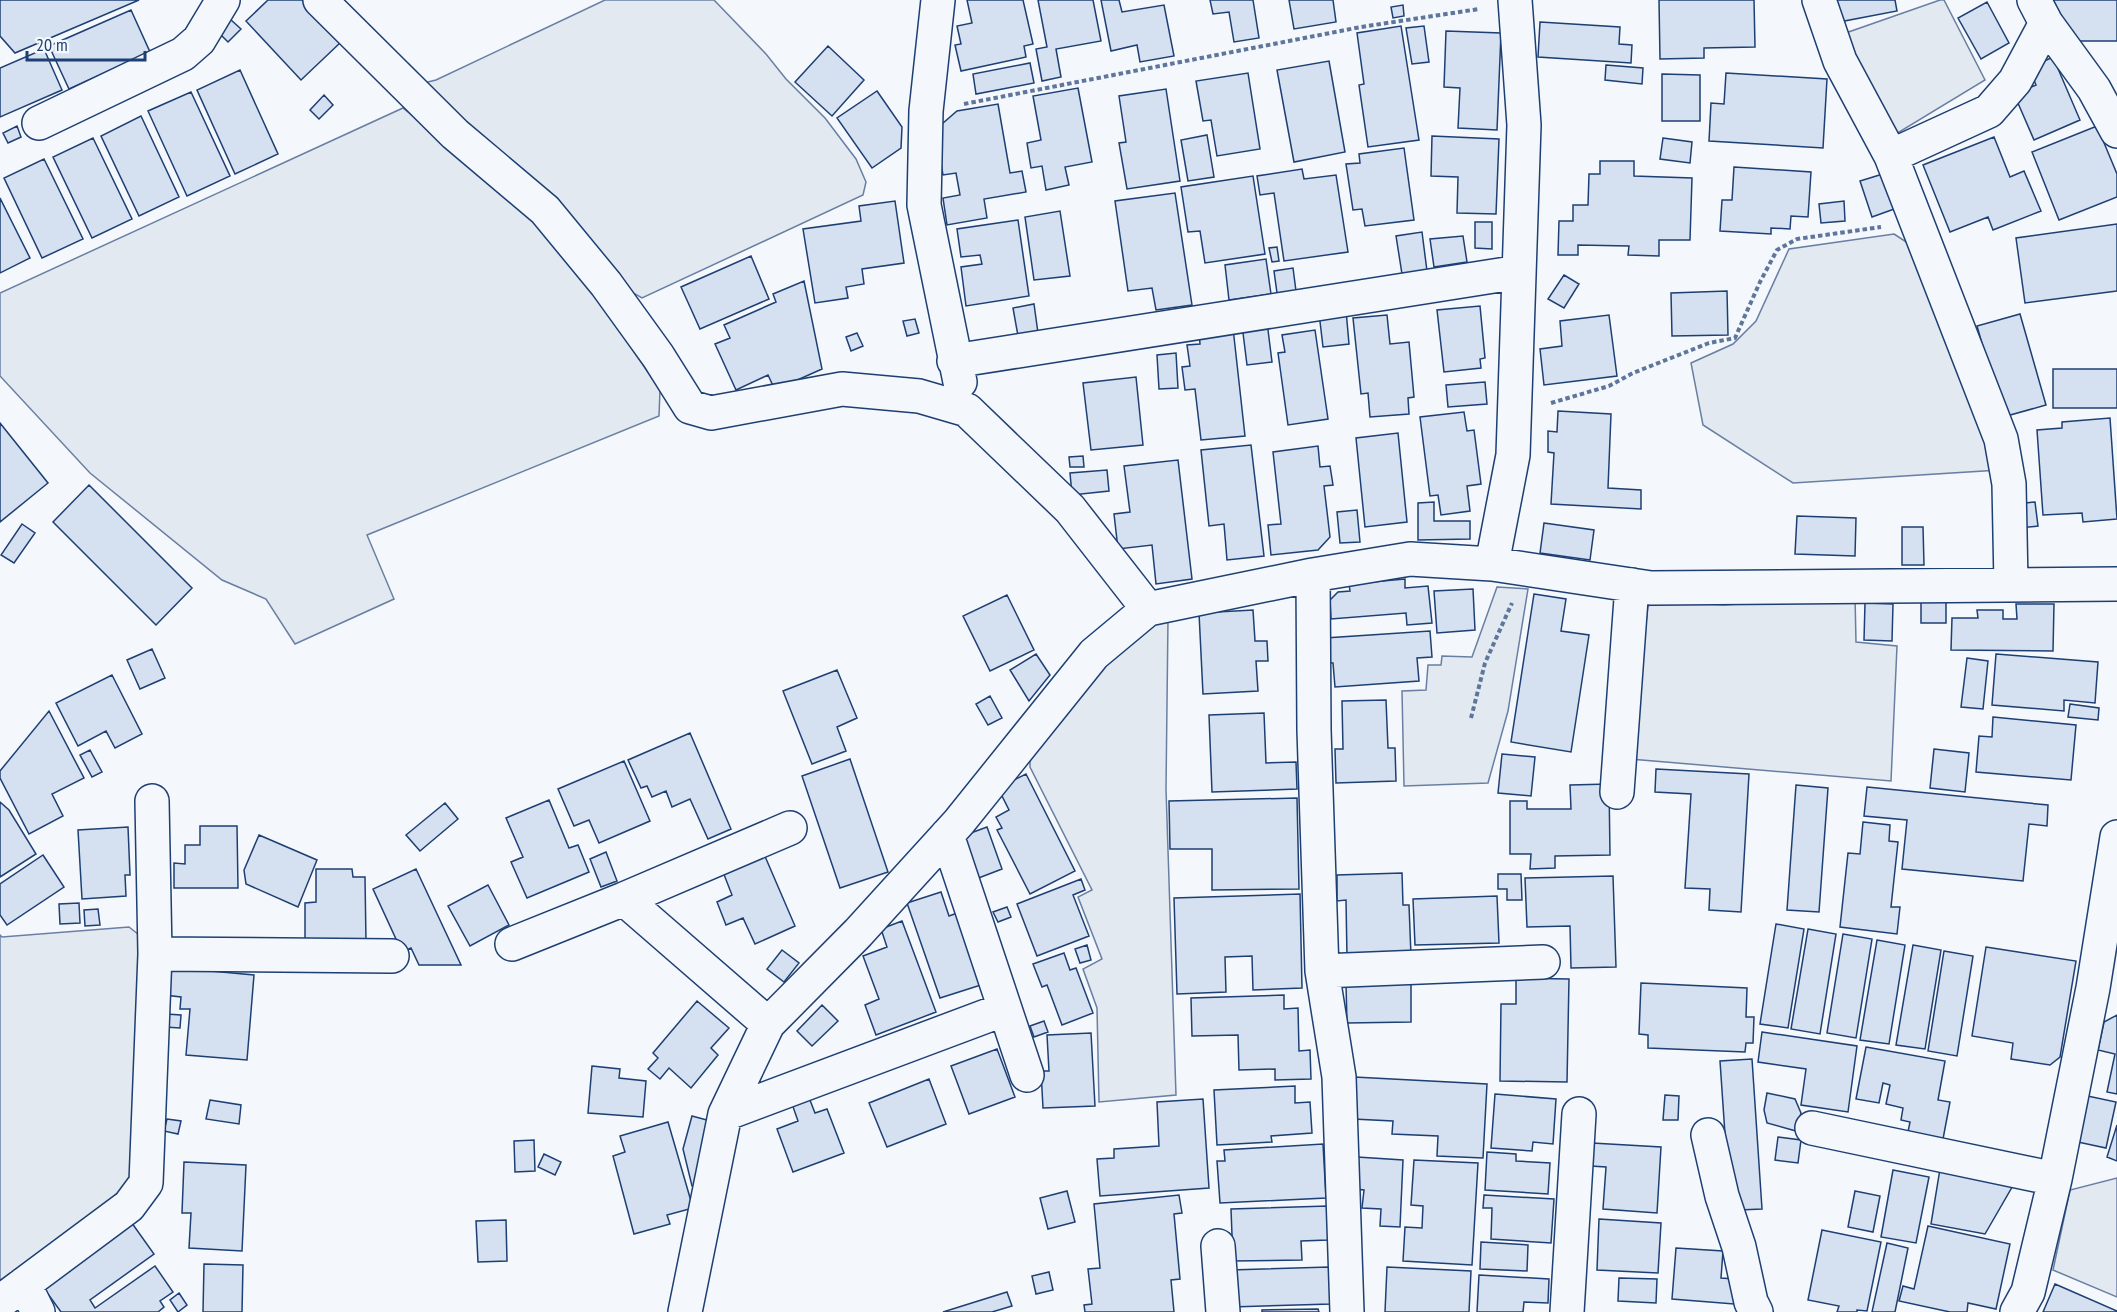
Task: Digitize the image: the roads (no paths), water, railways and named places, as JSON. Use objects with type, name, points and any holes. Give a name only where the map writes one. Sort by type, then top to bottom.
[{"type":"street","points":[[39,123],[183,54],[200,40],[223,0]]},
{"type":"street","points":[[320,0],[455,134],[544,210],[606,284],[658,356],[690,407],[711,413],[842,389],[919,396],[968,410],[1070,509],[1148,609]]},
{"type":"street","points":[[938,0],[926,111],[924,205],[954,361],[968,410]]},
{"type":"street","points":[[1819,0],[1840,61],[1891,156],[2001,439],[2009,484],[2012,584]]},
{"type":"street","points":[[1492,564],[1513,454],[1515,414],[1524,125],[1515,3]]},
{"type":"street","points":[[1891,156],[1989,111],[2015,81],[2040,11]]},
{"type":"street","points":[[2040,11],[2094,89],[2117,131]]},
{"type":"street","points":[[954,361],[1519,272]]},
{"type":"street","points":[[685,1312],[725,1114],[768,1024],[858,933],[947,835],[1094,654],[1148,609],[1313,575],[1410,559],[1492,564],[1651,588],[2117,584]]},
{"type":"street","points":[[1313,575],[1314,730],[1322,972],[1339,1077],[1347,1312]]},
{"type":"street","points":[[1617,792],[1632,585]]},
{"type":"street","points":[[21,1300],[129,1206],[146,1183],[155,954],[153,801]]},
{"type":"street","points":[[512,944],[790,828]]},
{"type":"street","points":[[947,835],[1027,1075]]},
{"type":"street","points":[[2017,1312],[2028,1292],[2105,989],[2117,837]]},
{"type":"street","points":[[624,899],[768,1024]]},
{"type":"street","points":[[155,954],[392,956]]},
{"type":"street","points":[[1322,972],[1543,962]]},
{"type":"street","points":[[725,1114],[1005,1009]]},
{"type":"street","points":[[1567,1312],[1579,1114]]},
{"type":"street","points":[[1812,1128],[2055,1179]]},
{"type":"street","points":[[1708,1135],[1722,1196],[1739,1247],[1751,1302],[1756,1312]]},
{"type":"street","points":[[1218,1246],[1223,1312]]}]
